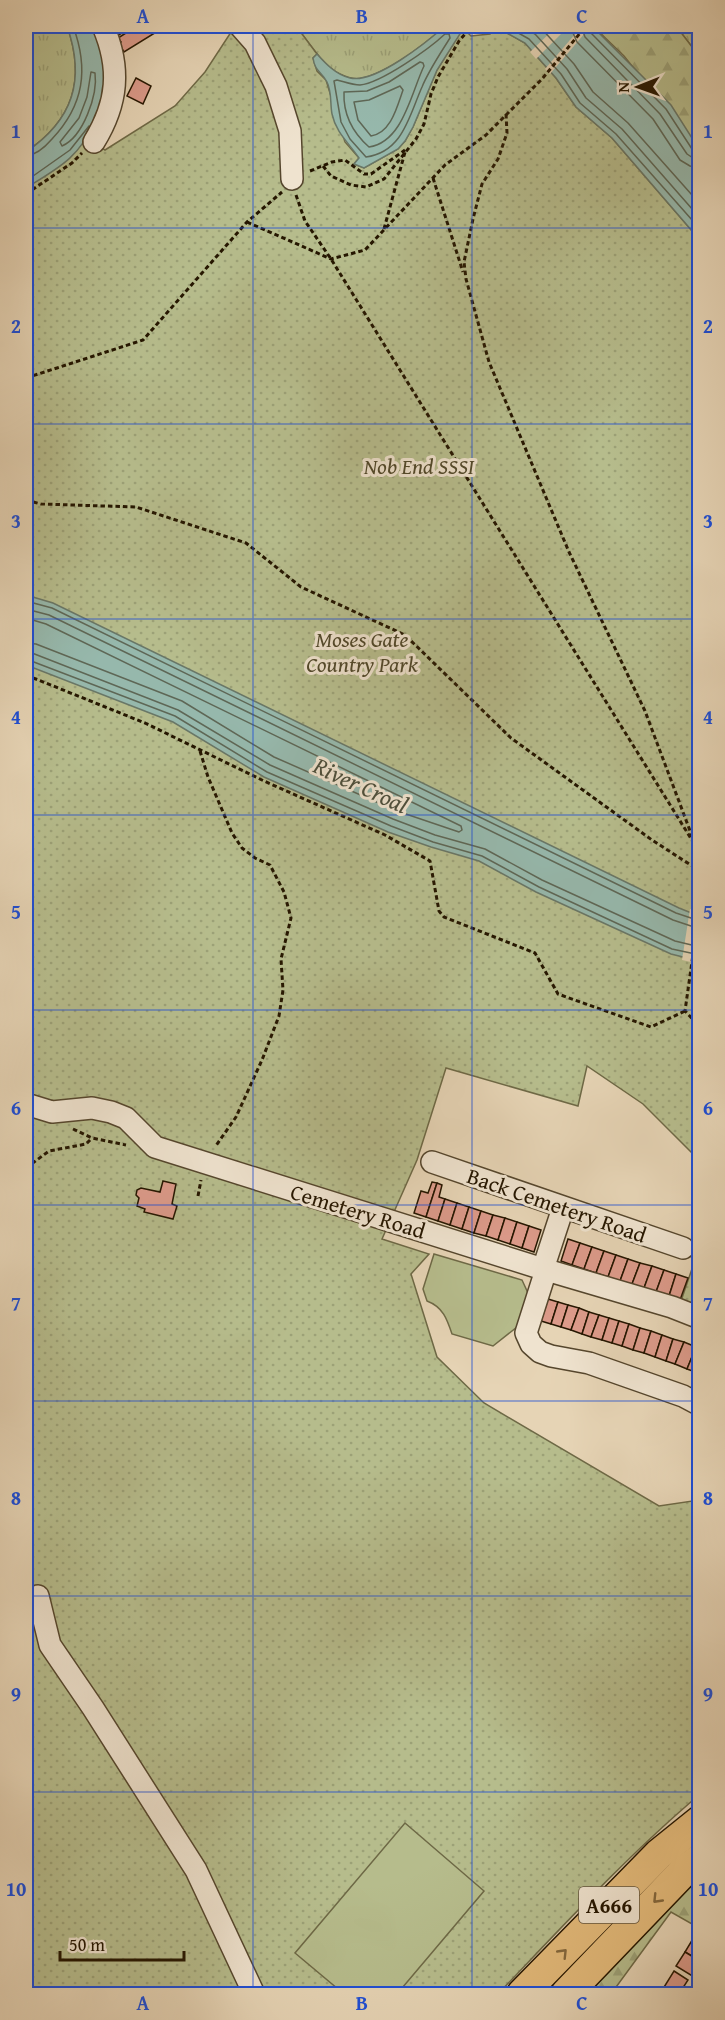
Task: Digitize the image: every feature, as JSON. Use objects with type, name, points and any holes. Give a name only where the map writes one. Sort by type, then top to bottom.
[{"type":"highway","name":"A666","points":[[522,1995],[659,1854],[699,1821]]},
{"type":"highway","name":"A666","points":[[566,1995],[683,1872],[699,1859]]},
{"type":"street","points":[[94,142],[110,111],[115,82],[112,51],[103,26]]},
{"type":"street","points":[[240,26],[255,43],[276,86],[290,131],[292,180]]},
{"type":"street","name":"Cemetery Road","points":[[26,1104],[52,1112],[92,1108],[111,1112],[126,1118],[155,1148],[672,1307],[699,1318]]},
{"type":"street","name":"Back Cemetery Road","points":[[432,1162],[683,1248]]},
{"type":"street","points":[[563,1208],[526,1333],[531,1344],[540,1352],[551,1356],[589,1363],[683,1396],[699,1405]]},
{"type":"street","points":[[38,1596],[50,1645],[196,1870],[254,1995]]},
{"type":"path","points":[[322,166],[331,176],[351,185],[366,187],[384,179],[416,139],[424,124],[431,94],[438,77],[459,41],[472,26]]},
{"type":"path","points":[[247,222],[331,259],[365,250],[445,165],[486,135],[542,79],[586,26]]},
{"type":"path","points":[[466,279],[464,262],[473,219],[482,184],[498,159],[507,133],[506,114]]},
{"type":"path","points":[[26,194],[72,163],[94,142]]},
{"type":"path","points":[[26,378],[143,340],[247,222],[292,180],[332,162],[345,160],[364,174],[371,174],[405,150]]},
{"type":"path","points":[[384,230],[393,192],[406,155],[405,150]]},
{"type":"path","points":[[433,178],[466,279],[489,362],[569,552],[645,711],[699,860]]},
{"type":"path","points":[[292,180],[305,221],[331,259],[695,844]]},
{"type":"path","points":[[26,500],[41,504],[136,507],[246,543],[301,587],[405,634],[512,738],[652,840],[699,871]]},
{"type":"path","points":[[26,675],[145,723],[200,751],[385,835],[430,861],[439,911],[444,917],[536,953],[558,994],[651,1027],[685,1011]]},
{"type":"path","points":[[200,751],[208,777],[232,833],[242,848],[270,866],[284,892],[291,918],[281,959],[283,990],[279,1016],[236,1117],[204,1163]]},
{"type":"path","points":[[699,904],[685,1011],[699,1027]]},
{"type":"path","points":[[52,1112],[73,1129],[92,1138],[114,1144],[155,1148]]},
{"type":"path","points":[[26,1167],[49,1151],[86,1144],[92,1138]]},
{"type":"green space","points":[[26,26],[67,26],[73,46],[75,81],[65,112],[42,140],[26,152]]},
{"type":"green space","name":"Moses Gate Country Park","points":[[235,26],[296,26],[317,54],[313,58],[317,71],[326,80],[345,142],[359,158],[354,164],[364,168],[398,149],[405,141],[437,70],[463,28],[471,36],[490,34],[497,27],[525,43],[556,78],[576,107],[612,138],[699,239],[699,1160],[643,1104],[587,1066],[578,1106],[446,1068],[417,1160],[382,1239],[429,1254],[411,1274],[437,1357],[484,1403],[659,1506],[699,1500],[699,1795],[621,1867],[498,1994],[26,1994],[26,151],[43,140],[98,145],[105,150],[175,106],[205,72]]},
{"type":"green space","points":[[296,26],[445,26],[395,64],[372,75],[356,79],[340,74],[327,65]]},
{"type":"green space","points":[[597,26],[676,26],[699,56],[699,149],[624,56],[595,28]]},
{"type":"green space","points":[[676,26],[699,26],[699,56]]},
{"type":"green space","points":[[699,1222],[699,1309],[681,1301],[695,1260],[692,1259]]},
{"type":"green space","points":[[434,1254],[522,1280],[528,1293],[517,1327],[493,1346],[452,1334],[444,1314],[427,1301],[423,1289]]},
{"type":"green space","points":[[405,1823],[484,1891],[397,1994],[344,1994],[295,1953]]},
{"type":"green space","points":[[699,1870],[699,1928],[671,1912],[611,1994],[580,1994]]},
{"type":"water","points":[[67,26],[96,26],[107,72],[108,98],[90,132],[76,152],[59,167],[26,188],[26,152],[55,126],[65,112],[71,97],[75,81],[75,64]]},
{"type":"water","points":[[445,26],[465,26],[437,70],[405,141],[398,149],[364,168],[354,164],[359,158],[336,127],[329,86],[315,66],[313,58],[317,54],[340,74],[350,78],[361,78],[373,75],[400,60]]},
{"type":"water","points":[[494,26],[592,26],[671,105],[699,149],[699,239],[612,138],[576,107],[556,78],[525,43]]},
{"type":"water","name":"River Croal","points":[[26,595],[53,603],[699,916],[699,961],[671,954],[536,892],[479,861],[388,832],[264,777],[173,722],[26,665]]},
{"type":"pier","points":[[557,26],[569,26],[536,59],[530,52]]},
{"type":"pier","points":[[582,26],[591,26],[550,74],[545,69]]},
{"type":"pier","points":[[690,909],[700,913],[700,964],[682,960]]},
{"type":"building","points":[[134,26],[117,36],[112,27]]},
{"type":"building","points":[[137,26],[155,26],[158,31],[124,52],[118,38]]},
{"type":"building","points":[[136,78],[151,86],[143,104],[127,96]]},
{"type":"building","points":[[163,1181],[176,1184],[172,1204],[177,1206],[173,1219],[144,1212],[145,1209],[137,1206],[139,1198],[136,1195],[137,1190],[141,1188],[160,1192]]},
{"type":"building","points":[[432,1182],[437,1183],[426,1217],[414,1213],[421,1191],[428,1193]]},
{"type":"building","points":[[437,1183],[442,1185],[439,1197],[445,1199],[438,1221],[426,1217]]},
{"type":"building","points":[[445,1199],[457,1203],[450,1225],[438,1221]]},
{"type":"building","points":[[457,1203],[469,1207],[462,1229],[450,1225]]},
{"type":"building","points":[[469,1207],[481,1211],[474,1233],[462,1229]]},
{"type":"building","points":[[481,1211],[493,1215],[486,1236],[474,1233]]},
{"type":"building","points":[[493,1215],[505,1218],[498,1240],[486,1236]]},
{"type":"building","points":[[505,1218],[517,1222],[510,1244],[498,1240]]},
{"type":"building","points":[[517,1222],[529,1226],[522,1248],[510,1244]]},
{"type":"building","points":[[529,1226],[541,1230],[534,1252],[522,1248]]},
{"type":"building","points":[[568,1239],[580,1243],[572,1265],[561,1261]]},
{"type":"building","points":[[580,1243],[592,1247],[584,1269],[572,1265]]},
{"type":"building","points":[[592,1247],[604,1251],[596,1273],[584,1269]]},
{"type":"building","points":[[604,1251],[616,1255],[608,1277],[596,1273]]},
{"type":"building","points":[[616,1255],[628,1259],[620,1281],[608,1277]]},
{"type":"building","points":[[628,1259],[640,1263],[632,1284],[620,1281]]},
{"type":"building","points":[[640,1263],[652,1266],[644,1288],[632,1284]]},
{"type":"building","points":[[652,1266],[664,1270],[656,1292],[644,1288]]},
{"type":"building","points":[[664,1270],[676,1274],[669,1296],[656,1292]]},
{"type":"building","points":[[676,1274],[688,1278],[680,1300],[669,1296]]},
{"type":"building","points":[[548,1299],[558,1302],[551,1324],[541,1321]]},
{"type":"building","points":[[558,1302],[568,1305],[561,1327],[551,1324]]},
{"type":"building","points":[[568,1305],[579,1308],[571,1330],[561,1327]]},
{"type":"building","points":[[579,1308],[589,1312],[582,1334],[571,1330]]},
{"type":"building","points":[[589,1312],[599,1315],[591,1337],[582,1334]]},
{"type":"building","points":[[599,1315],[609,1318],[602,1340],[591,1337]]},
{"type":"building","points":[[609,1318],[619,1321],[612,1343],[602,1340]]},
{"type":"building","points":[[619,1321],[629,1324],[622,1346],[612,1343]]},
{"type":"building","points":[[629,1324],[640,1328],[633,1350],[622,1346]]},
{"type":"building","points":[[640,1328],[651,1331],[644,1353],[633,1350]]},
{"type":"building","points":[[651,1331],[662,1335],[655,1357],[644,1353]]},
{"type":"building","points":[[662,1335],[673,1339],[666,1361],[655,1357]]},
{"type":"building","points":[[673,1339],[684,1342],[675,1364],[666,1361]]},
{"type":"building","points":[[684,1342],[696,1347],[687,1369],[675,1364]]},
{"type":"building","points":[[696,1347],[700,1349],[698,1373],[687,1369]]},
{"type":"building","points":[[694,1937],[700,1940],[700,1961],[685,1952]]},
{"type":"building","points":[[685,1952],[700,1961],[700,1968],[694,1977],[676,1966]]},
{"type":"building","points":[[674,1971],[688,1980],[679,1994],[661,1992]]},
{"type":"park label","name":"Nob End SSSI","points":[[419,466]]}]
